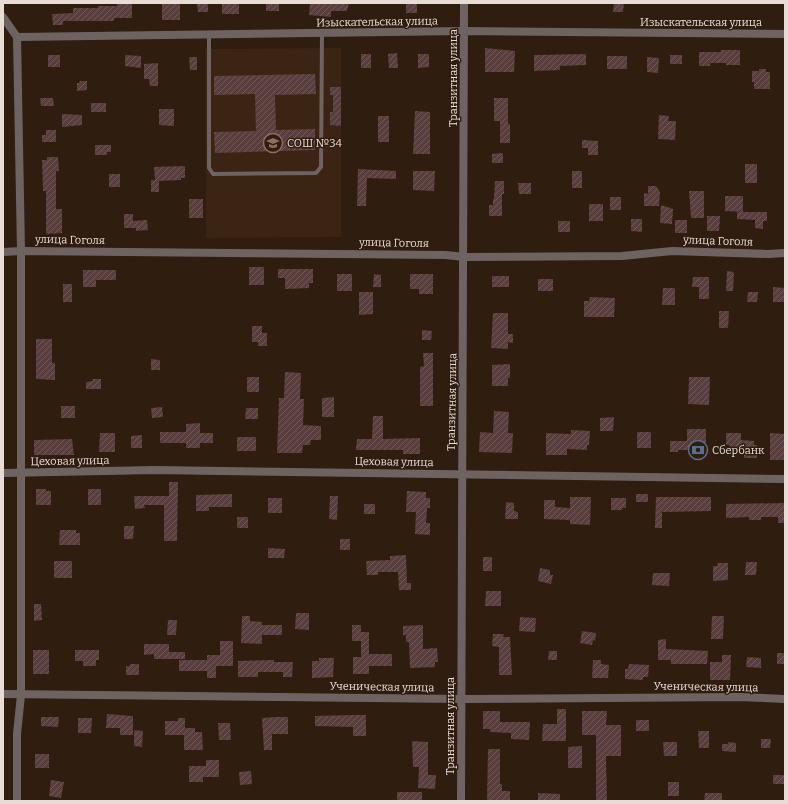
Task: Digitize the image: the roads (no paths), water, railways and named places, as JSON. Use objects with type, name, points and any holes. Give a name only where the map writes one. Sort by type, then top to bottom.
[{"type":"street","name":"Транзитная улица","points":[[461,801],[464,3]]},
{"type":"street","points":[[3,18],[17,37],[21,251],[19,472],[21,694],[17,734],[17,801]]},
{"type":"street","name":"Изыскательская улица","points":[[17,37],[464,31],[785,34]]},
{"type":"street","name":"улица Гоголя","points":[[3,252],[446,255],[464,257],[622,256],[672,251],[785,253]]},
{"type":"street","name":"Цеховая улица","points":[[3,472],[155,470],[785,479]]},
{"type":"street","name":"Ученическая улица","points":[[3,694],[462,699],[739,697],[785,699]]},
{"type":"lane","points":[[209,35],[209,168],[213,174],[316,173],[319,171],[321,167],[322,34]]},
{"type":"place","name":"СОШ №34","points":[[273,143]]},
{"type":"place","name":"Сбербанк","points":[[698,450]]}]
